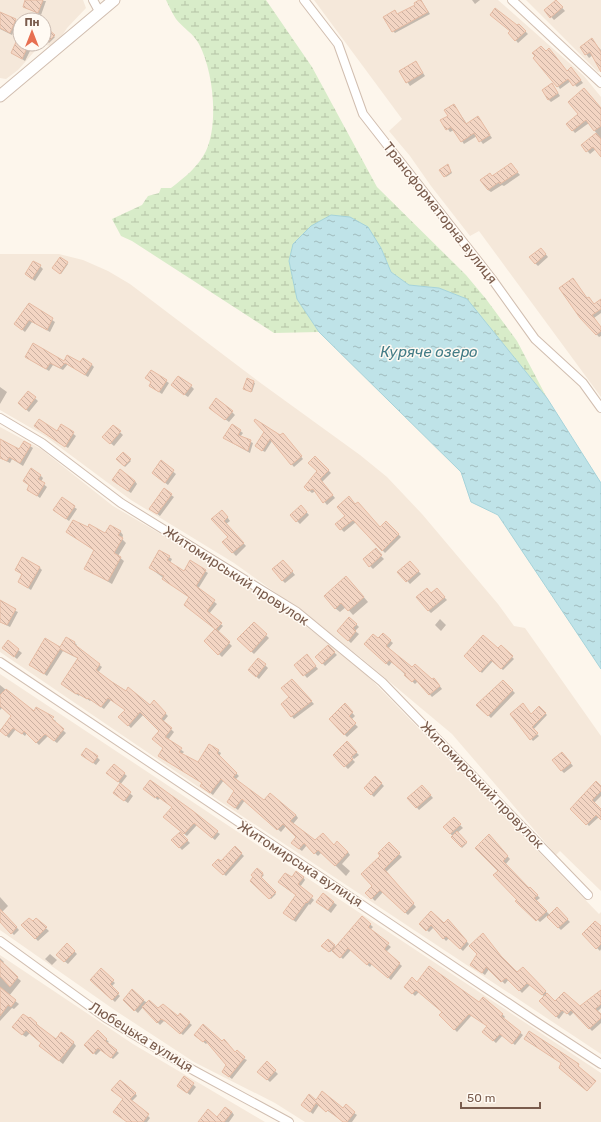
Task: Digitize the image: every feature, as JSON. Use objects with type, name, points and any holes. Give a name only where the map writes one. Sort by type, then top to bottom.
[{"type":"street","points":[[93,0],[99,12]]},
{"type":"street","points":[[0,96],[114,0]]},
{"type":"street","name":"Трансформаторна вулиця","points":[[304,0],[338,44],[363,114],[492,279],[535,339],[583,383],[601,408]]},
{"type":"street","points":[[512,0],[600,80]]},
{"type":"street","name":"Житомирський провулок","points":[[0,418],[42,443],[121,504],[297,612],[382,682],[588,895]]},
{"type":"street","name":"Житомирська вулиця","points":[[0,662],[534,1021],[601,1064]]},
{"type":"street","name":"Любецька вулиця","points":[[0,941],[106,1018],[193,1070],[288,1122]]},
{"type":"shaded area","points":[[0,0],[83,0],[86,8],[67,28],[55,47],[52,46],[52,12],[12,12],[12,52],[34,52],[18,70],[6,79],[0,78]]},
{"type":"shaded area","points":[[314,0],[498,0],[584,76],[601,97],[601,397],[479,231],[470,236],[410,156],[389,131],[402,119]]},
{"type":"shaded area","points":[[526,0],[601,0],[601,71],[598,72]]},
{"type":"shaded area","points":[[0,254],[59,254],[83,260],[108,271],[130,284],[262,384],[360,455],[387,477],[422,514],[498,604],[514,626],[525,628],[601,736],[601,891],[560,851],[556,855],[452,734],[360,657],[301,611],[234,563],[131,500],[45,436],[0,410]]},
{"type":"shaded area","points":[[0,427],[41,449],[113,506],[188,550],[293,616],[362,670],[599,914],[601,912],[601,1054],[203,790],[0,652]]},
{"type":"shaded area","points":[[0,674],[601,1073],[601,1122],[305,1122],[275,1103],[194,1062],[116,1011],[0,930]]},
{"type":"shaded area","points":[[0,955],[133,1044],[265,1122],[0,1122]]},
{"type":"green space","points":[[166,0],[266,0],[312,67],[377,187],[466,275],[486,299],[517,341],[547,398],[467,299],[439,288],[409,285],[391,272],[381,248],[297,299],[319,332],[274,333],[132,241],[121,236],[112,219],[142,205],[148,196],[159,193],[161,188],[171,188],[181,180],[203,157],[210,139],[213,97],[204,55],[197,40],[176,19]]},
{"type":"water","name":"Куряче озеро","points":[[331,215],[350,217],[368,227],[381,248],[391,272],[409,285],[439,288],[467,299],[547,398],[601,483],[601,669],[498,515],[471,502],[461,472],[319,332],[297,299],[289,261],[293,244],[311,226]]},
{"type":"building","points":[[25,0],[43,0],[38,12],[23,7]]},
{"type":"building","points":[[421,0],[428,12],[392,32],[383,17],[395,10],[397,14],[415,5],[414,3]]},
{"type":"building","points":[[556,0],[563,7],[550,18],[544,10]]},
{"type":"building","points":[[495,8],[517,25],[519,24],[526,31],[515,41],[508,33],[510,31],[490,15]]},
{"type":"building","points":[[0,12],[12,17],[12,28],[10,33],[0,28]]},
{"type":"building","points":[[592,38],[601,52],[601,72],[590,52],[585,55],[580,47]]},
{"type":"building","points":[[541,46],[546,51],[549,48],[567,71],[571,67],[581,80],[573,86],[568,79],[557,87],[533,58],[535,56],[532,53]]},
{"type":"building","points":[[12,51],[25,52],[22,59],[11,53]]},
{"type":"building","points":[[416,61],[423,73],[406,83],[399,71]]},
{"type":"building","points":[[552,83],[558,93],[548,100],[542,90]]},
{"type":"building","points":[[584,88],[601,108],[601,126],[594,131],[586,120],[572,131],[566,124],[578,114],[568,102]]},
{"type":"building","points":[[454,104],[466,124],[478,116],[490,135],[479,142],[474,133],[461,142],[451,127],[446,130],[440,120],[448,116],[444,110]]},
{"type":"building","points":[[596,133],[601,139],[601,157],[593,147],[586,152],[581,145]]},
{"type":"building","points":[[511,163],[518,172],[500,184],[499,182],[488,190],[480,180],[490,173],[492,176]]},
{"type":"building","points":[[448,164],[451,172],[444,177],[439,170]]},
{"type":"building","points":[[541,248],[546,254],[535,264],[529,257]]},
{"type":"building","points":[[60,257],[68,262],[60,274],[52,268]]},
{"type":"building","points":[[33,261],[41,265],[32,279],[25,274]]},
{"type":"building","points":[[573,278],[587,298],[589,297],[594,304],[601,299],[601,309],[592,315],[601,327],[601,331],[596,335],[580,318],[559,288]]},
{"type":"building","points":[[29,303],[53,318],[47,330],[29,320],[22,330],[14,324]]},
{"type":"building","points":[[33,343],[64,361],[67,355],[80,362],[83,358],[92,364],[85,375],[65,363],[60,368],[50,363],[46,369],[25,357]]},
{"type":"building","points":[[151,370],[167,380],[159,392],[149,386],[151,382],[145,378]]},
{"type":"building","points":[[178,376],[192,385],[184,395],[171,385]]},
{"type":"building","points":[[247,378],[254,381],[251,392],[243,389]]},
{"type":"building","points":[[28,391],[36,397],[26,410],[18,403]]},
{"type":"building","points":[[216,398],[233,411],[225,420],[209,408]]},
{"type":"building","points":[[39,419],[57,431],[61,424],[74,432],[65,447],[34,426]]},
{"type":"building","points":[[255,419],[280,435],[283,433],[302,456],[291,465],[270,439],[262,451],[255,446],[264,432],[254,421]]},
{"type":"building","points":[[232,424],[241,430],[238,435],[251,440],[248,451],[223,438]]},
{"type":"building","points":[[113,425],[121,431],[110,444],[102,437]]},
{"type":"building","points":[[0,439],[19,449],[24,441],[31,445],[20,463],[9,457],[7,461],[0,458]]},
{"type":"building","points":[[123,452],[131,459],[124,466],[116,459]]},
{"type":"building","points":[[315,456],[329,470],[320,479],[333,495],[323,503],[313,489],[308,491],[304,487],[317,471],[308,463]]},
{"type":"building","points":[[161,460],[174,470],[165,483],[152,473]]},
{"type":"building","points":[[31,468],[41,475],[38,479],[45,483],[37,496],[27,490],[29,485],[23,481]]},
{"type":"building","points":[[120,469],[135,481],[128,491],[112,480]]},
{"type":"building","points":[[164,488],[172,494],[157,514],[149,509]]},
{"type":"building","points":[[349,496],[355,504],[358,502],[380,527],[386,521],[399,534],[382,551],[353,520],[340,530],[335,524],[345,516],[337,507]]},
{"type":"building","points":[[62,497],[75,506],[66,519],[53,510]]},
{"type":"building","points":[[301,505],[307,512],[296,522],[290,515]]},
{"type":"building","points":[[222,510],[228,517],[224,521],[244,543],[232,553],[222,542],[228,537],[211,519]]},
{"type":"building","points":[[73,520],[88,527],[89,524],[105,533],[110,525],[121,531],[118,535],[123,538],[114,553],[121,557],[108,581],[84,569],[94,550],[66,532]]},
{"type":"building","points":[[376,548],[382,555],[369,567],[363,559]]},
{"type":"building","points":[[159,550],[170,556],[167,560],[184,571],[190,560],[206,570],[196,586],[215,600],[207,611],[222,623],[216,629],[230,642],[218,655],[204,641],[215,629],[184,605],[189,597],[162,579],[164,576],[149,568]]},
{"type":"building","points":[[22,557],[40,567],[28,588],[18,582],[22,574],[15,570]]},
{"type":"building","points":[[283,560],[293,571],[282,581],[272,569]]},
{"type":"building","points":[[410,561],[419,571],[406,582],[397,572]]},
{"type":"building","points":[[346,576],[364,597],[348,611],[341,603],[335,609],[324,596]]},
{"type":"building","points":[[427,588],[431,593],[437,588],[445,597],[428,611],[416,597]]},
{"type":"building","points":[[0,600],[16,609],[7,625],[0,622]]},
{"type":"building","points":[[349,617],[357,624],[353,628],[356,631],[348,641],[337,631]]},
{"type":"building","points":[[254,622],[267,634],[251,652],[237,639]]},
{"type":"building","points":[[383,633],[391,640],[386,646],[412,667],[415,664],[432,679],[434,678],[440,686],[429,695],[415,679],[412,682],[404,675],[406,674],[389,660],[386,664],[364,644],[373,634],[378,638]]},
{"type":"building","points":[[483,635],[498,648],[501,645],[513,656],[501,669],[491,660],[480,672],[464,656]]},
{"type":"building","points":[[66,637],[75,642],[74,644],[100,664],[96,670],[112,682],[126,691],[128,687],[150,705],[154,700],[166,713],[161,719],[172,728],[165,737],[182,748],[179,752],[198,762],[209,744],[219,750],[217,753],[237,773],[233,777],[264,800],[270,793],[296,815],[290,821],[315,840],[323,833],[334,845],[337,841],[348,852],[335,866],[318,850],[314,854],[304,843],[299,849],[291,843],[296,837],[283,824],[277,830],[242,799],[235,808],[227,802],[234,791],[221,779],[210,793],[200,786],[202,783],[158,756],[163,748],[152,739],[159,731],[140,712],[128,726],[118,717],[125,710],[108,698],[101,707],[88,698],[87,699],[77,693],[76,694],[61,684],[78,658],[60,649],[44,674],[29,665],[45,638],[60,647]]},
{"type":"building","points":[[8,640],[19,649],[14,657],[2,648]]},
{"type":"building","points":[[328,645],[335,652],[322,664],[315,657]]},
{"type":"building","points":[[307,654],[316,666],[303,676],[294,665]]},
{"type":"building","points":[[258,658],[266,664],[256,677],[248,670]]},
{"type":"building","points":[[292,679],[312,701],[291,717],[281,704],[289,697],[281,688]]},
{"type":"building","points":[[503,680],[513,690],[488,716],[476,705]]},
{"type":"building","points":[[6,689],[34,711],[36,707],[54,717],[52,719],[64,729],[54,741],[45,734],[36,743],[24,731],[22,734],[13,728],[6,736],[0,731],[11,716],[0,706],[0,695]]},
{"type":"building","points":[[345,703],[353,712],[349,716],[356,723],[344,735],[329,719]]},
{"type":"building","points":[[523,703],[531,714],[539,706],[546,713],[532,727],[538,733],[530,740],[510,714]]},
{"type":"building","points":[[347,741],[357,752],[351,757],[353,759],[344,767],[333,755]]},
{"type":"building","points":[[86,748],[98,756],[93,763],[81,755]]},
{"type":"building","points":[[562,752],[571,763],[561,771],[552,760]]},
{"type":"building","points":[[114,764],[125,773],[118,782],[106,773]]},
{"type":"building","points":[[375,776],[382,783],[371,795],[364,788]]},
{"type":"building","points":[[150,780],[218,831],[212,838],[194,823],[184,834],[163,817],[172,807],[157,796],[155,798],[143,789]]},
{"type":"building","points":[[596,781],[601,786],[601,791],[592,800],[601,809],[601,820],[596,815],[586,825],[570,809]]},
{"type":"building","points":[[120,783],[131,792],[124,801],[113,793]]},
{"type":"building","points":[[422,785],[431,795],[416,808],[407,798]]},
{"type":"building","points":[[454,817],[461,824],[450,834],[443,827]]},
{"type":"building","points":[[457,831],[467,842],[461,847],[451,837]]},
{"type":"building","points":[[180,832],[188,840],[179,848],[171,840]]},
{"type":"building","points":[[489,834],[508,856],[503,861],[529,888],[530,887],[538,895],[534,898],[547,911],[536,921],[515,901],[517,900],[493,875],[498,871],[475,848]]},
{"type":"building","points":[[389,842],[400,853],[384,869],[414,903],[405,913],[380,890],[371,899],[365,893],[372,886],[361,874],[380,856],[378,853]]},
{"type":"building","points":[[235,846],[242,853],[223,875],[212,865],[218,859],[221,861]]},
{"type":"building","points":[[257,868],[263,873],[261,877],[276,892],[269,899],[250,881],[253,877],[251,875]]},
{"type":"building","points":[[296,871],[304,877],[298,884],[313,896],[307,903],[306,902],[293,920],[283,913],[296,895],[278,882],[285,873],[292,877]]},
{"type":"building","points":[[323,893],[334,902],[328,910],[316,902]]},
{"type":"building","points":[[557,907],[568,919],[558,928],[547,917]]},
{"type":"building","points":[[0,909],[17,927],[11,934],[0,922]]},
{"type":"building","points":[[431,911],[444,923],[448,919],[467,941],[460,949],[446,936],[443,939],[431,925],[426,931],[419,924]]},
{"type":"building","points":[[362,916],[371,924],[368,927],[389,943],[384,949],[400,963],[388,978],[369,962],[367,965],[348,948],[340,958],[332,951]]},
{"type":"building","points":[[29,918],[33,921],[36,918],[47,927],[35,939],[21,925]]},
{"type":"building","points":[[595,921],[601,926],[601,944],[596,949],[582,934]]},
{"type":"building","points":[[483,933],[501,956],[517,972],[523,967],[546,991],[542,995],[527,983],[519,991],[506,978],[501,982],[486,967],[482,973],[470,965],[477,954],[469,946]]},
{"type":"building","points":[[328,939],[335,945],[329,952],[321,946]]},
{"type":"building","points":[[67,943],[75,951],[64,962],[56,955]]},
{"type":"building","points":[[0,960],[18,977],[10,987],[0,976]]},
{"type":"building","points":[[429,966],[479,1002],[483,997],[503,1014],[501,1016],[521,1032],[512,1044],[500,1034],[493,1041],[482,1032],[487,1026],[469,1014],[454,1030],[439,1015],[442,1012],[416,990],[412,994],[404,987],[412,977],[417,982]]},
{"type":"building","points":[[101,968],[114,980],[110,984],[119,993],[112,1000],[90,980]]},
{"type":"building","points":[[0,987],[16,1000],[11,1007],[8,1005],[0,1016]]},
{"type":"building","points":[[132,989],[144,1000],[134,1011],[123,1000]]},
{"type":"building","points":[[601,990],[601,1004],[595,1009],[601,1014],[601,1018],[589,1029],[571,1010],[567,1014],[562,1010],[556,1017],[539,1001],[547,993],[555,1001],[564,992],[580,1006]]},
{"type":"building","points":[[149,1000],[158,1008],[163,1004],[178,1016],[180,1013],[190,1022],[180,1034],[161,1019],[157,1023],[142,1007]]},
{"type":"building","points":[[23,1014],[29,1018],[30,1017],[37,1023],[36,1024],[56,1039],[61,1032],[74,1042],[59,1061],[39,1046],[41,1043],[26,1030],[22,1035],[12,1027]]},
{"type":"building","points":[[203,1024],[222,1041],[224,1039],[235,1052],[237,1050],[245,1057],[229,1077],[222,1072],[226,1065],[205,1040],[203,1042],[194,1035]]},
{"type":"building","points":[[98,1030],[107,1039],[105,1041],[117,1050],[111,1058],[98,1048],[93,1054],[84,1045]]},
{"type":"building","points":[[529,1031],[579,1064],[578,1066],[596,1081],[587,1091],[559,1068],[561,1063],[524,1039]]},
{"type":"building","points":[[267,1061],[276,1070],[267,1080],[257,1072]]},
{"type":"building","points":[[184,1076],[194,1083],[187,1093],[177,1086]]},
{"type":"building","points":[[120,1080],[136,1093],[130,1099],[149,1114],[143,1122],[127,1122],[113,1112],[123,1099],[111,1090]]},
{"type":"building","points":[[322,1091],[343,1108],[346,1104],[355,1112],[347,1122],[343,1122],[328,1110],[326,1112],[316,1103],[310,1112],[301,1105],[309,1094],[316,1100]]},
{"type":"building","points":[[225,1107],[232,1112],[224,1122],[198,1122],[208,1109],[217,1117]]}]
